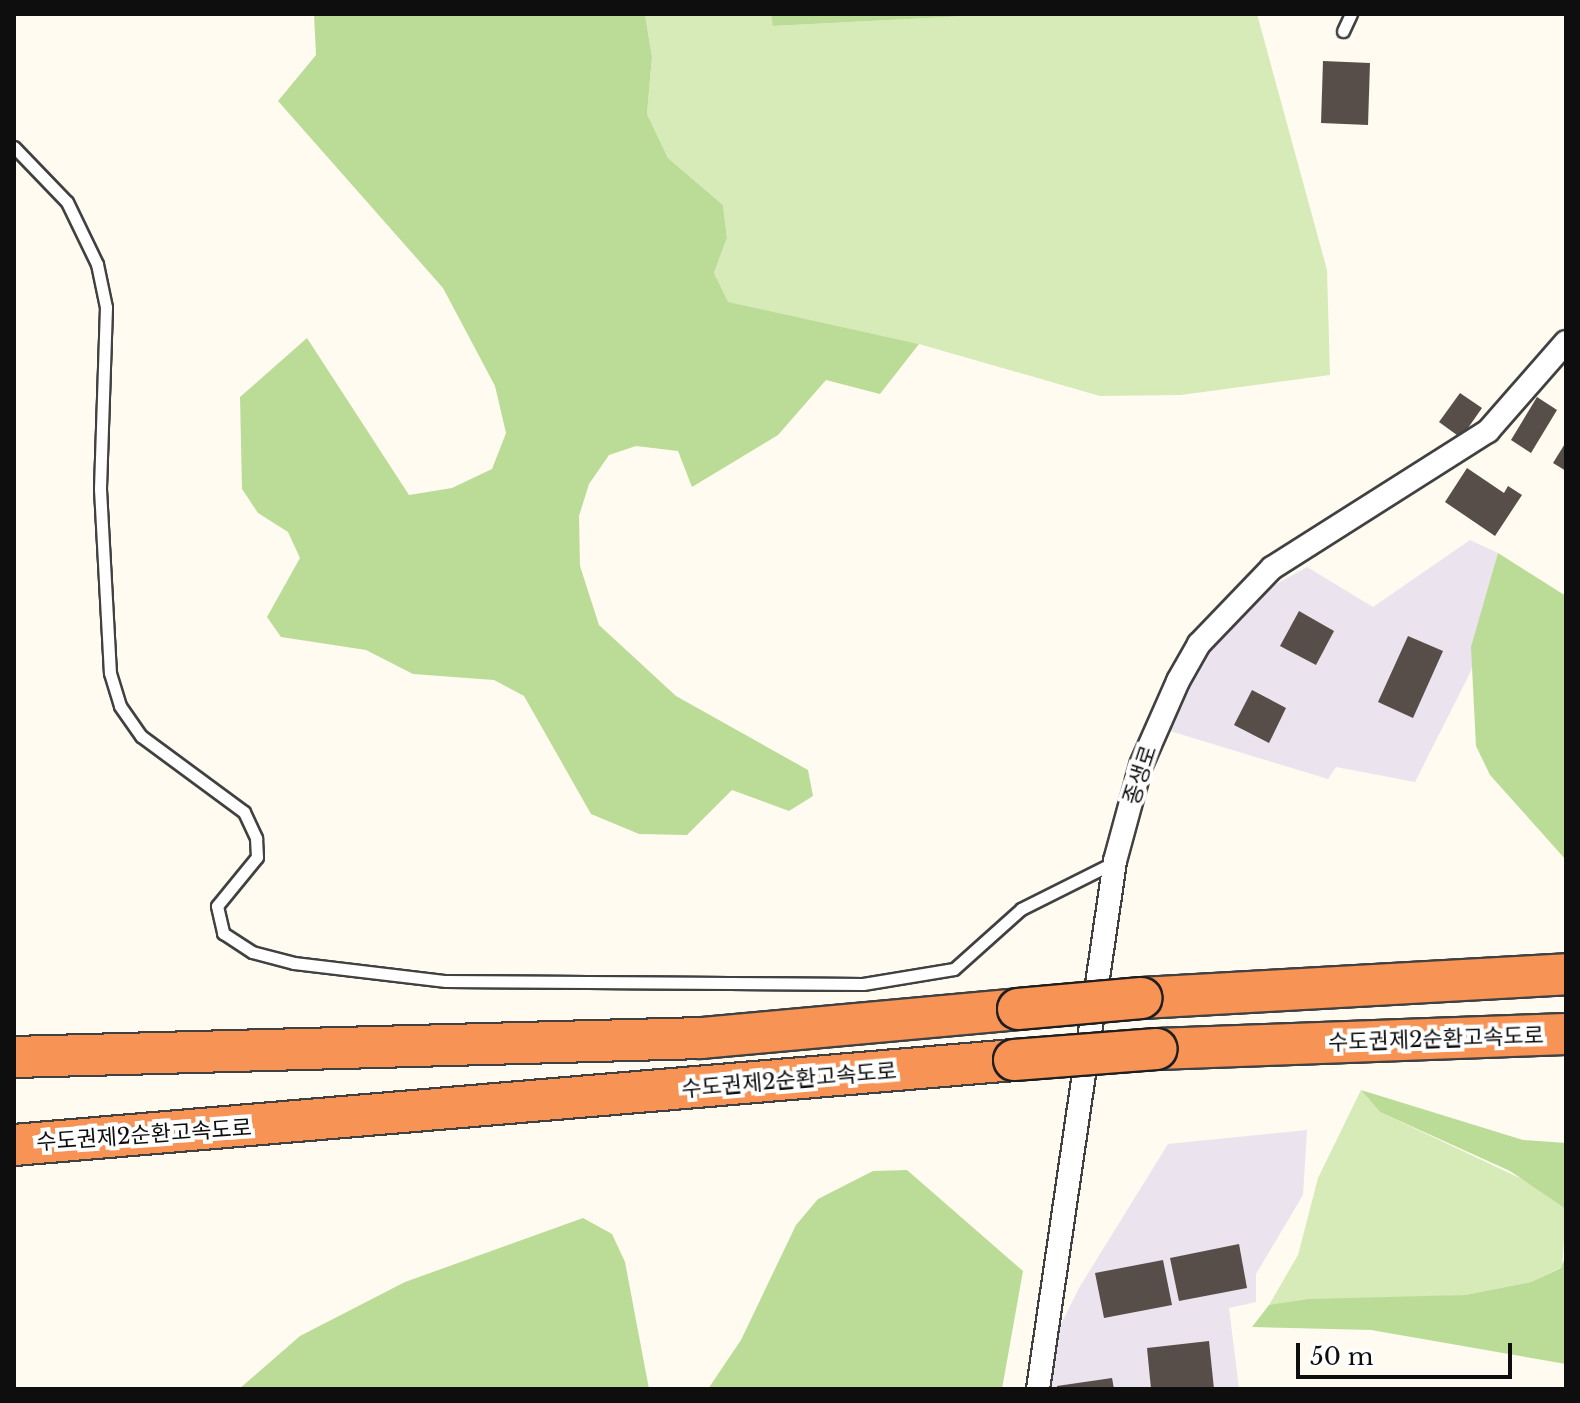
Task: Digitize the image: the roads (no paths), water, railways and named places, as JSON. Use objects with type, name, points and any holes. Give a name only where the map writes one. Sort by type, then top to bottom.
[{"type":"highway","points":[[14,1057],[701,1038],[1142,998],[1566,974]]},
{"type":"highway","name":"수도권제2순환고속도로","points":[[14,1145],[1157,1049],[1566,1034]]},
{"type":"street","name":"종생로","points":[[1038,1389],[1115,861],[1141,765],[1199,644],[1272,568],[1488,431],[1566,342]]},
{"type":"lane","points":[[1343,31],[1351,14]]},
{"type":"lane","points":[[14,147],[67,202],[97,264],[106,307],[100,489],[117,695],[141,736],[244,812],[257,857],[217,906],[223,933],[252,952],[364,972],[529,986],[879,983],[954,969],[1021,909],[1115,861]]}]
